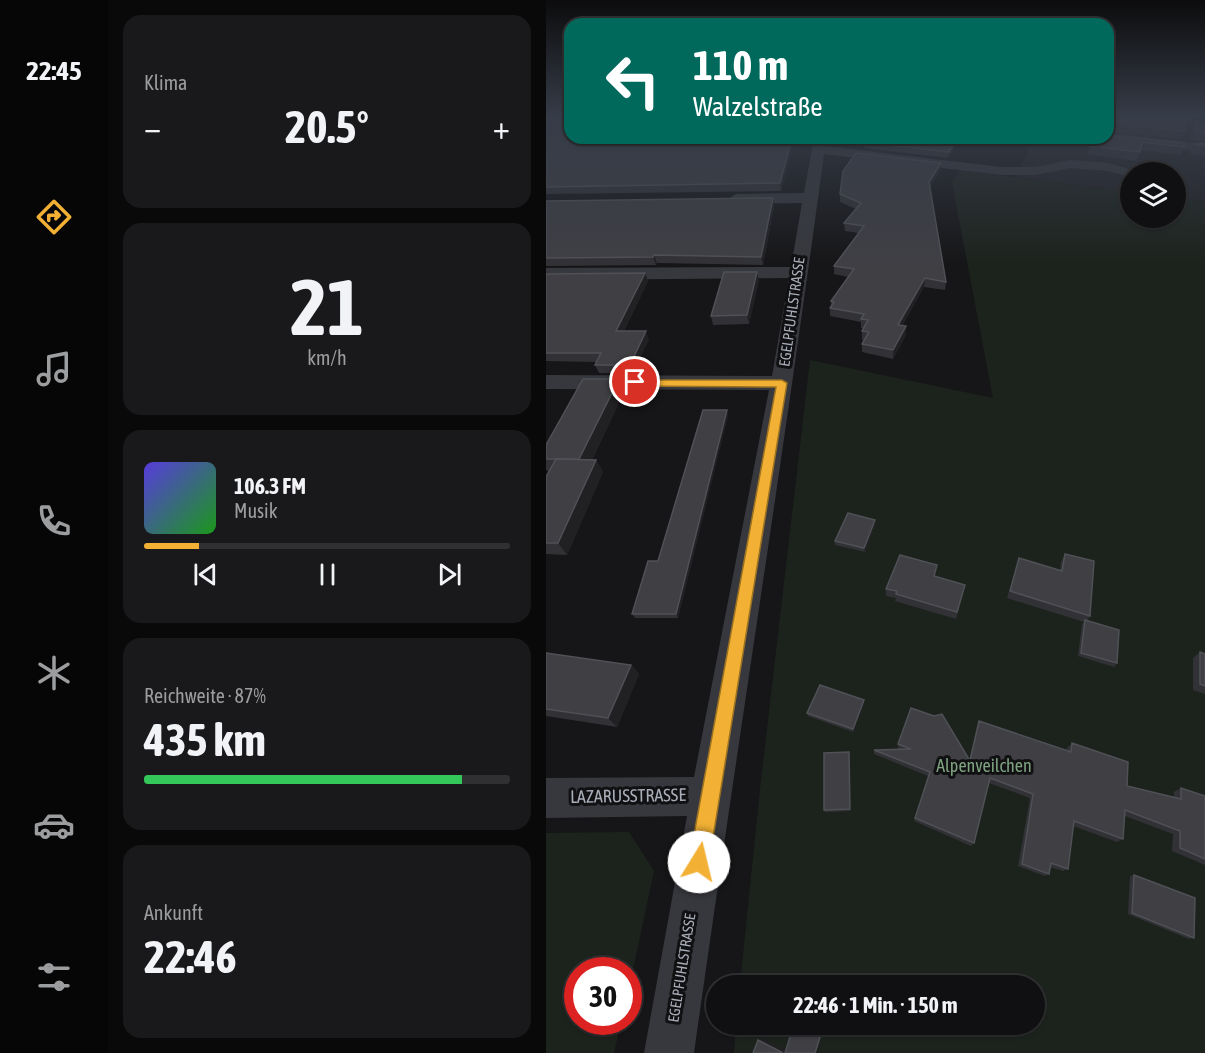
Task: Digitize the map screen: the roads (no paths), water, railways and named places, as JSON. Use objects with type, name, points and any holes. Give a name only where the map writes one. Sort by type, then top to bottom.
[{"type":"street","name":"EGELPFUHLSTRASSE","points":[[669,1053],[710,796],[782,383],[815,166]]},
{"type":"street","points":[[968,166],[1120,181]]},
{"type":"street","points":[[1036,171],[1060,166]]},
{"type":"street","points":[[1098,166],[1120,170]]},
{"type":"street","points":[[725,199],[809,198]]},
{"type":"street","points":[[546,274],[798,272]]},
{"type":"street","points":[[546,382],[782,383]]},
{"type":"street","name":"LAZARUSSTRASSE","points":[[546,798],[710,796]]},
{"type":"park label","name":"Alpenveilchen","points":[[984,766]]}]
